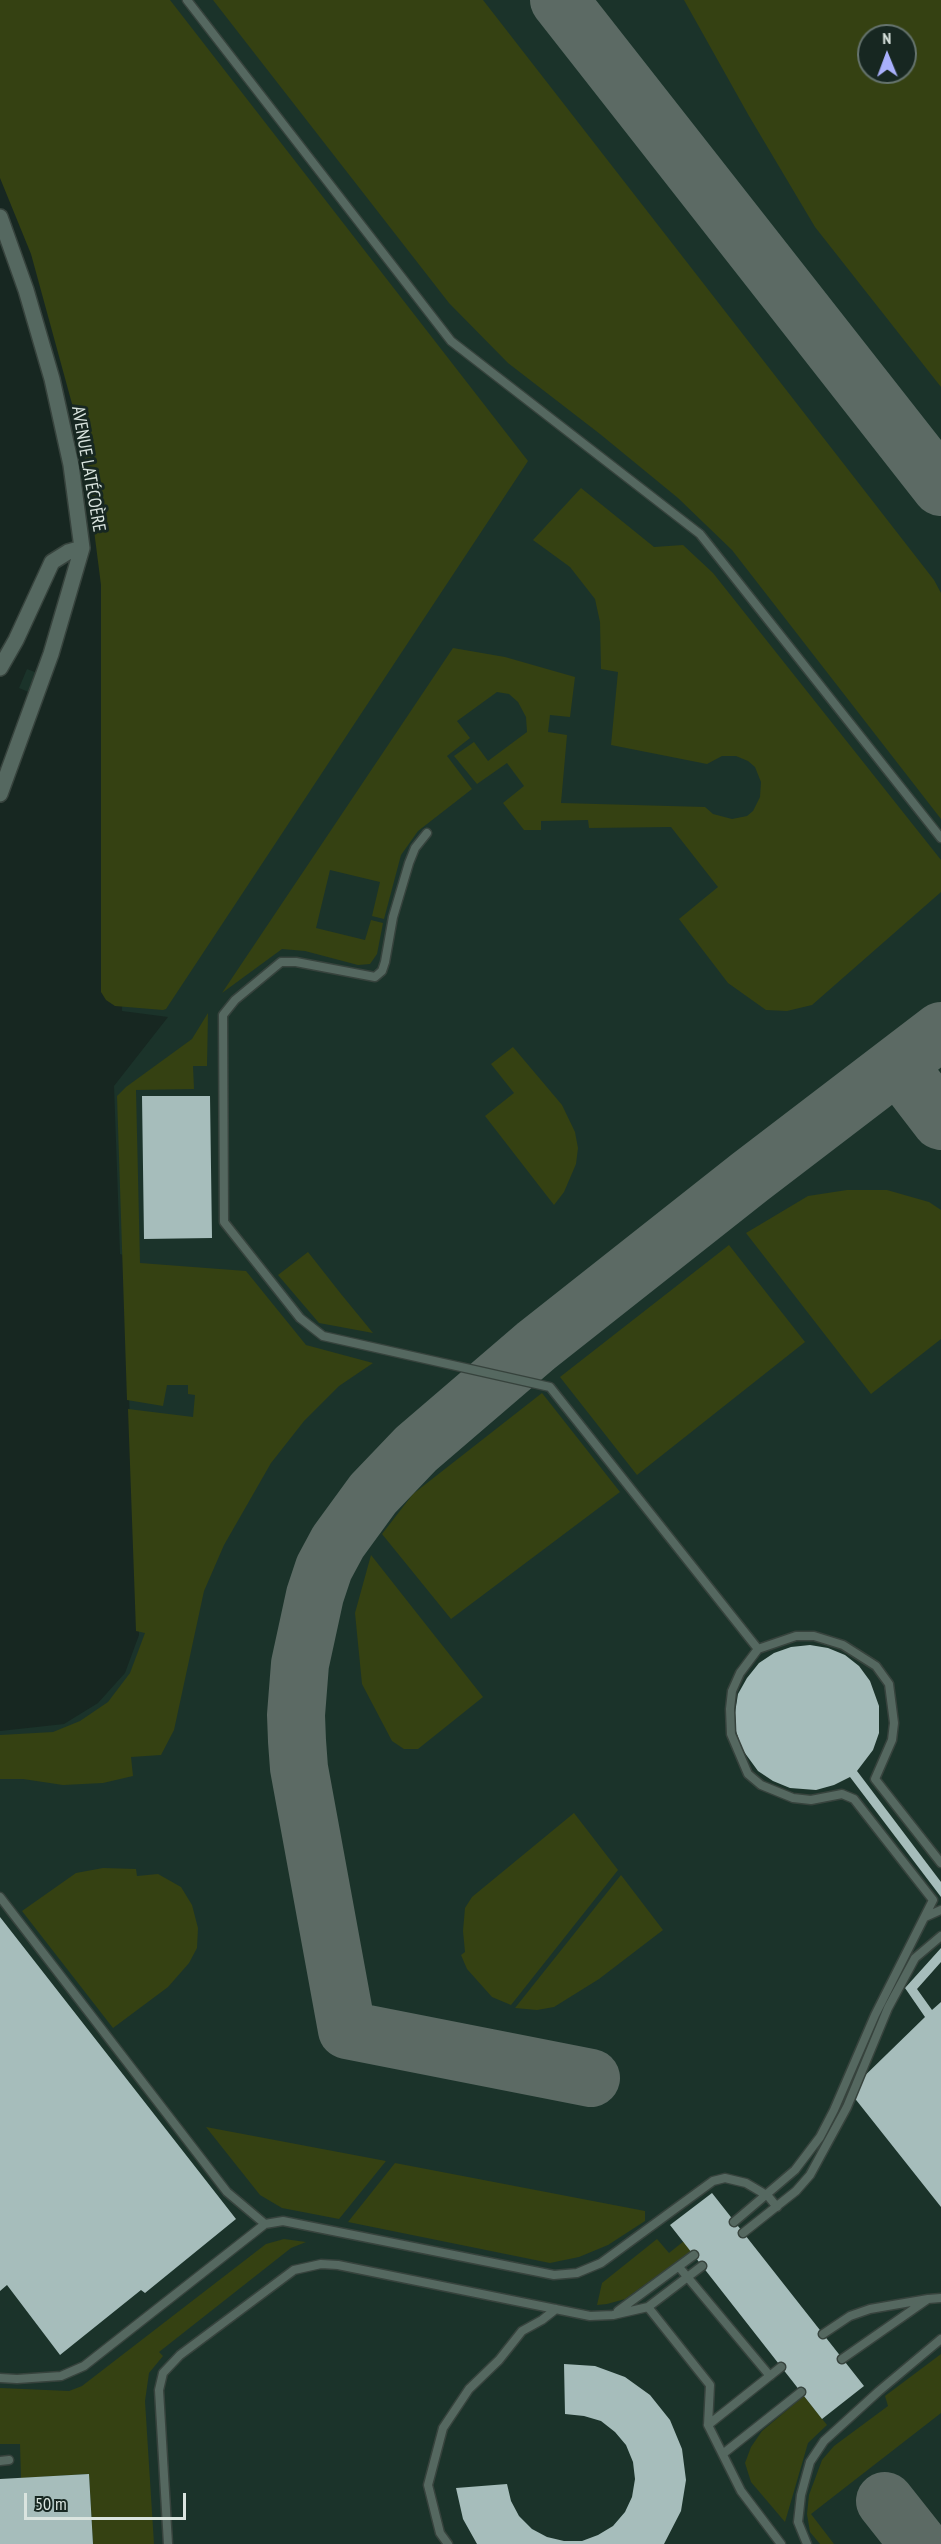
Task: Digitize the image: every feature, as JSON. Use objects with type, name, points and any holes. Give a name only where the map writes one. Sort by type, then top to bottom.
[{"type":"street","name":"AVENUE LATÉCOÈRE","points":[[0,217],[26,290],[52,379],[70,465],[82,548],[51,654],[0,794]]},
{"type":"street","points":[[0,668],[16,640],[52,562],[68,552],[82,548]]},
{"type":"lane","points":[[187,0],[451,341],[700,534],[941,838]]},
{"type":"lane","points":[[427,833],[414,848],[409,863],[393,917],[382,971],[375,977],[296,962],[281,962],[235,1000],[223,1015],[224,1222],[300,1318],[323,1336],[550,1387],[758,1649]]},
{"type":"lane","points":[[734,2222],[768,2196],[795,2170],[820,2137],[875,2015],[933,1900],[854,1799],[842,1794],[811,1800],[793,1798],[760,1785],[748,1774],[731,1734],[730,1709],[732,1691],[740,1673],[758,1649],[796,1636],[814,1636],[843,1645],[876,1666],[889,1684],[894,1723],[892,1740],[875,1779],[941,1863]]},
{"type":"lane","points":[[0,1897],[227,2192],[265,2224]]},
{"type":"lane","points":[[925,1917],[941,1910]]},
{"type":"lane","points":[[743,2234],[796,2191],[821,2157],[847,2108],[888,2008],[915,1958],[941,1936]]},
{"type":"lane","points":[[0,2378],[61,2376],[84,2366],[265,2224],[283,2221],[554,2275],[577,2273],[601,2263],[713,2181],[725,2178],[746,2182],[768,2196],[777,2207]]},
{"type":"lane","points":[[613,2315],[694,2255]]},
{"type":"lane","points":[[168,2544],[159,2390],[163,2373],[180,2355],[294,2271],[321,2264],[338,2265],[590,2316],[613,2315],[648,2307],[702,2266]]},
{"type":"lane","points":[[679,2267],[770,2376]]},
{"type":"lane","points":[[823,2334],[850,2316],[870,2309],[941,2298]]},
{"type":"lane","points":[[842,2359],[928,2300]]},
{"type":"lane","points":[[648,2307],[711,2385],[708,2425],[741,2491],[781,2544]]},
{"type":"lane","points":[[448,2544],[440,2533],[428,2485],[443,2428],[469,2389],[499,2360],[522,2331],[556,2309]]},
{"type":"lane","points":[[807,2544],[798,2522],[801,2496],[810,2462],[824,2441],[941,2339]]},
{"type":"lane","points":[[708,2425],[781,2367]]},
{"type":"lane","points":[[724,2453],[801,2392]]},
{"type":"shaded area","points":[[0,0],[941,0],[941,2544],[0,2544],[0,1731],[64,1724],[98,1703],[125,1673],[139,1635],[114,1086],[168,1017],[122,1011],[130,647]]},
{"type":"shaded area","points":[[27,669],[40,674],[31,693],[19,688]]},
{"type":"green space","points":[[0,0],[170,0],[528,461],[166,1009],[163,1010],[115,1006],[106,1000],[101,992],[101,585],[83,444],[31,254],[0,178]]},
{"type":"green space","points":[[213,0],[483,0],[934,580],[941,593],[941,819],[732,550],[678,498],[508,363],[449,303]]},
{"type":"green space","points":[[684,0],[941,0],[941,387],[815,227]]},
{"type":"green space","points":[[581,488],[654,547],[683,545],[713,573],[941,860],[941,892],[812,1005],[787,1011],[766,1010],[728,983],[679,919],[718,887],[671,827],[589,828],[588,820],[541,821],[541,830],[524,830],[503,803],[524,786],[507,763],[477,784],[454,756],[474,742],[488,761],[527,732],[526,717],[518,702],[509,694],[497,692],[457,721],[470,738],[447,756],[472,789],[418,831],[401,855],[384,919],[372,916],[380,882],[330,870],[316,928],[365,940],[371,920],[383,923],[377,954],[370,964],[358,965],[305,951],[282,949],[222,993],[453,648],[505,657],[575,677],[570,717],[550,715],[548,732],[567,735],[561,803],[705,807],[713,814],[732,819],[747,816],[753,811],[760,797],[761,782],[755,767],[748,761],[736,756],[722,756],[707,764],[611,745],[618,672],[601,669],[600,622],[595,599],[570,567],[533,540]]},
{"type":"green space","points":[[208,1013],[207,1066],[193,1066],[194,1089],[136,1090],[140,1263],[246,1271],[306,1345],[373,1363],[339,1386],[304,1421],[271,1463],[224,1545],[204,1591],[174,1730],[161,1755],[131,1757],[133,1776],[103,1783],[63,1785],[23,1779],[0,1779],[0,1735],[53,1732],[80,1721],[108,1702],[130,1673],[145,1633],[136,1631],[128,1409],[193,1417],[195,1395],[188,1394],[188,1385],[167,1385],[163,1406],[127,1400],[117,1096],[192,1039]]},
{"type":"green space","points":[[513,1047],[562,1105],[575,1132],[578,1148],[576,1164],[564,1192],[554,1205],[485,1116],[514,1093],[491,1064]]},
{"type":"green space","points":[[847,1190],[887,1190],[929,1202],[941,1210],[941,1339],[871,1394],[746,1233],[808,1196]]},
{"type":"green space","points":[[729,1245],[805,1342],[637,1475],[560,1377]]},
{"type":"green space","points":[[308,1252],[373,1333],[319,1323],[278,1275]]},
{"type":"green space","points":[[542,1393],[620,1492],[451,1619],[382,1534],[413,1494]]},
{"type":"green space","points":[[371,1555],[483,1697],[418,1749],[404,1749],[392,1741],[362,1684],[355,1613]]},
{"type":"green space","points":[[574,1813],[618,1870],[511,2005],[492,1997],[467,1969],[461,1955],[465,1952],[463,1931],[465,1908],[472,1897]]},
{"type":"green space","points":[[103,1868],[136,1869],[137,1876],[158,1874],[181,1887],[192,1905],[198,1928],[197,1948],[189,1963],[168,1987],[113,2028],[22,1911],[76,1873]]},
{"type":"green space","points":[[621,1875],[663,1930],[599,1979],[554,2007],[537,2010],[515,2008]]},
{"type":"green space","points":[[206,2127],[386,2161],[339,2219],[282,2208],[260,2195]]},
{"type":"green space","points":[[395,2163],[645,2211],[645,2221],[608,2245],[579,2257],[550,2263],[348,2222]]},
{"type":"green space","points":[[284,2239],[306,2242],[291,2248],[159,2352],[163,2356],[149,2373],[145,2401],[154,2544],[93,2544],[89,2474],[21,2478],[20,2444],[0,2444],[0,2388],[69,2391],[82,2386],[266,2244]]},
{"type":"green space","points":[[657,2239],[669,2253],[684,2241],[691,2251],[625,2299],[597,2305],[602,2283]]},
{"type":"green space","points":[[941,2354],[941,2413],[811,2514],[834,2544],[820,2544],[810,2532],[807,2514],[809,2495],[822,2460],[834,2446],[888,2406],[885,2396]]},
{"type":"green space","points":[[804,2396],[827,2425],[808,2443],[785,2522],[751,2482],[745,2463],[751,2447],[762,2431]]},
{"type":"building","points":[[142,1096],[210,1096],[212,1238],[144,1239]]},
{"type":"building","points":[[810,1645],[828,1648],[845,1655],[859,1666],[870,1681],[879,1706],[879,1733],[873,1750],[857,1771],[941,1882],[941,1897],[850,1777],[816,1790],[790,1788],[758,1771],[742,1749],[736,1731],[735,1713],[738,1694],[747,1678],[759,1663],[774,1653],[791,1647]]},
{"type":"building","points":[[0,1917],[236,2219],[145,2293],[141,2290],[60,2355],[7,2285],[0,2291]]},
{"type":"building","points":[[941,1948],[941,1962],[917,1989],[932,2010],[941,2002],[941,2207],[849,2091],[925,2017],[905,1988]]},
{"type":"building","points":[[712,2193],[864,2386],[822,2419],[670,2225]]},
{"type":"building","points":[[564,2364],[595,2366],[625,2377],[650,2395],[670,2420],[682,2449],[686,2480],[681,2511],[664,2544],[477,2544],[463,2519],[456,2488],[507,2484],[511,2501],[519,2516],[532,2529],[547,2537],[564,2541],[582,2541],[613,2526],[625,2512],[632,2497],[635,2479],[633,2462],[626,2445],[601,2421],[565,2414]]},
{"type":"building","points":[[89,2474],[93,2544],[0,2544],[0,2479]]},
{"type":"taxiway","points":[[559,0],[941,487]]},
{"type":"taxiway","points":[[591,2078],[347,2030],[299,1768],[297,1741],[296,1715],[300,1664],[315,1595],[324,1568],[338,1542],[373,1494],[416,1449],[536,1346],[750,1177],[941,1031]]},
{"type":"taxiway","points":[[898,1065],[941,1121]]},
{"type":"taxiway","points":[[885,2501],[919,2544]]}]
